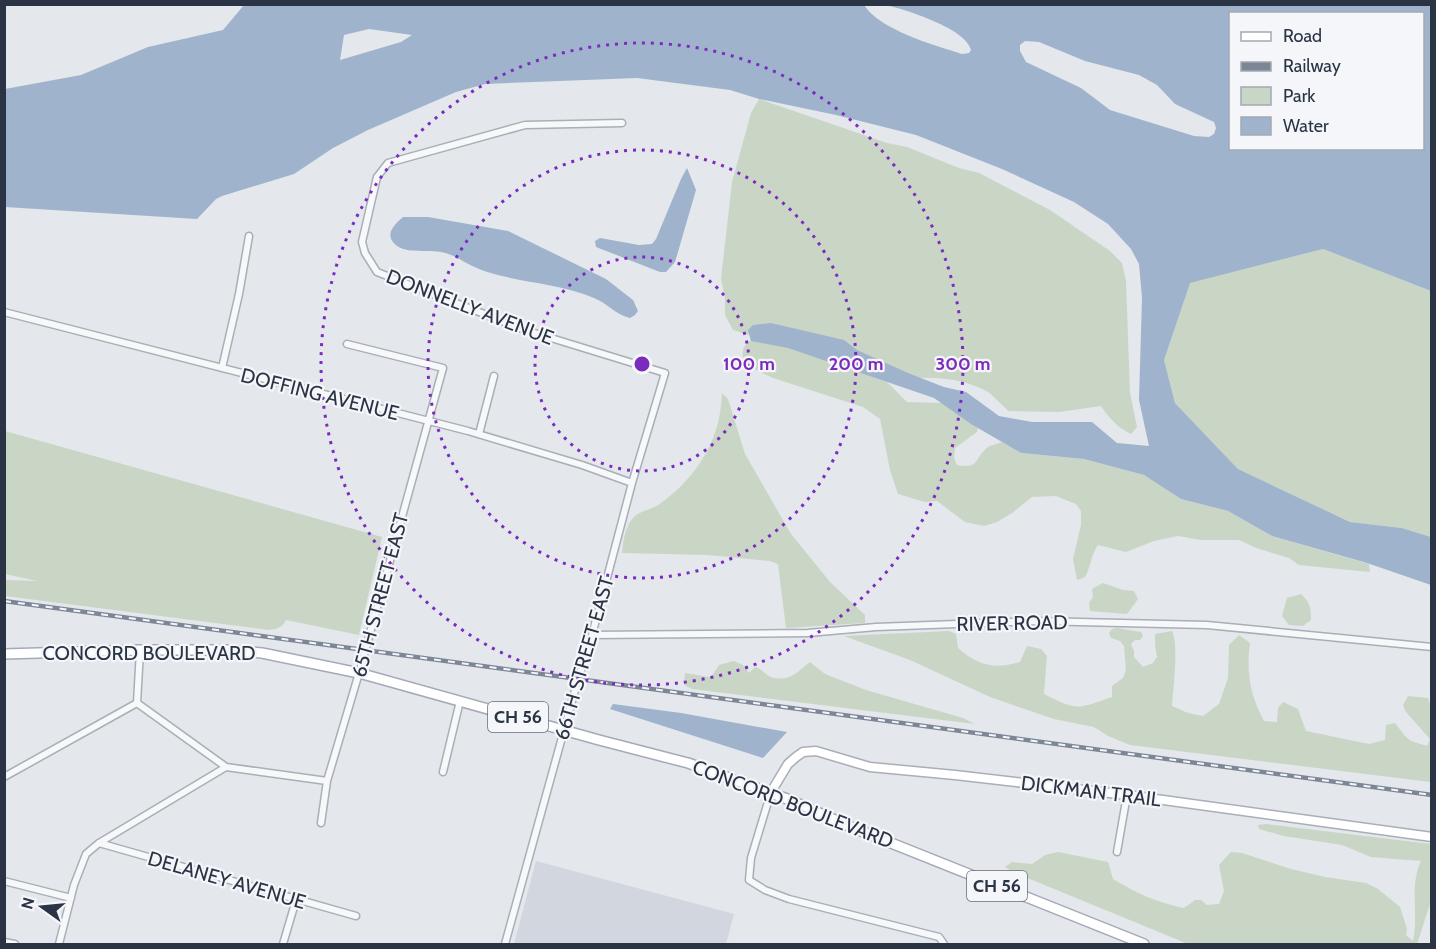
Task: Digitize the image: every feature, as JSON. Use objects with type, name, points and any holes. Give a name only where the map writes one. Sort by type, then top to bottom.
[{"type":"main road","name":"CONCORD BOULEVARD","points":[[4,654],[230,650],[262,653],[359,673],[688,763],[771,792],[851,827],[1144,945]]},
{"type":"street","name":"DONNELLY AVENUE","points":[[622,123],[525,125],[388,163],[377,177],[362,243],[371,265],[377,272],[386,276],[525,330],[665,373]]},
{"type":"street","points":[[222,368],[239,294],[249,236]]},
{"type":"street","name":"DOFFING AVENUE","points":[[4,312],[479,434],[582,465],[632,483]]},
{"type":"street","name":"65TH STREET EAST","points":[[321,823],[327,781],[443,368],[347,344]]},
{"type":"street","name":"66TH STREET EAST","points":[[505,945],[632,483],[665,373]]},
{"type":"street","points":[[479,434],[494,376]]},
{"type":"street","name":"RIVER ROAD","points":[[592,635],[808,633],[1036,621],[1207,625],[1431,647]]},
{"type":"street","points":[[137,702],[140,650]]},
{"type":"street","points":[[443,772],[460,701]]},
{"type":"street","points":[[137,702],[226,767],[327,781]]},
{"type":"street","points":[[4,777],[137,702]]},
{"type":"street","name":"DICKMAN TRAIL","points":[[771,792],[788,764],[809,751],[870,767],[1127,795],[1431,837]]},
{"type":"street","points":[[59,945],[71,898],[86,854],[99,843],[226,767]]},
{"type":"street","points":[[771,792],[751,858],[749,880],[765,890],[789,899],[928,933],[939,937],[944,944]]},
{"type":"street","points":[[1117,852],[1127,795]]},
{"type":"street","name":"DELANEY AVENUE","points":[[99,843],[356,916]]},
{"type":"street","points":[[4,881],[71,898]]},
{"type":"street","points":[[283,945],[296,900]]},
{"type":"street","points":[[4,942],[15,945]]},
{"type":"shaded area","points":[[536,861],[734,914],[726,944],[514,944]]},
{"type":"green space","points":[[759,99],[979,173],[1050,210],[1110,251],[1122,263],[1126,281],[1130,393],[1137,427],[1131,434],[1126,432],[1107,415],[1101,406],[1059,412],[1009,411],[988,392],[962,382],[936,378],[881,379],[907,402],[942,403],[978,428],[977,432],[955,448],[954,458],[957,465],[970,466],[988,447],[1002,442],[1021,453],[1084,459],[1144,475],[1181,499],[1228,511],[1272,536],[1369,564],[1370,572],[1299,565],[1289,558],[1239,540],[1201,540],[1178,536],[1154,541],[1126,552],[1098,545],[1085,577],[1077,580],[1073,559],[1081,525],[1081,511],[1076,504],[1056,496],[1032,497],[1012,513],[997,522],[984,526],[965,522],[937,501],[925,502],[898,494],[890,470],[880,419],[863,407],[773,378],[744,364],[743,350],[751,340],[749,335],[733,330],[725,315],[725,298],[721,279],[732,182],[751,113]]},
{"type":"green space","points":[[1323,249],[1431,291],[1431,537],[1402,528],[1350,522],[1238,469],[1175,403],[1164,360],[1189,283]]},
{"type":"green space","points":[[722,393],[728,399],[745,454],[791,534],[830,582],[865,615],[865,623],[786,628],[778,564],[770,561],[708,555],[622,553],[626,530],[633,518],[658,505],[674,493],[696,469],[705,455],[717,426]]},
{"type":"green space","points":[[5,431],[382,537],[359,635],[286,620],[279,628],[269,630],[5,596],[5,580],[37,581],[5,574]]},
{"type":"green space","points":[[1103,583],[1134,591],[1138,599],[1127,614],[1090,611],[1092,589]]},
{"type":"green space","points":[[1301,594],[1309,606],[1311,620],[1303,626],[1289,625],[1282,616],[1287,598]]},
{"type":"green space","points":[[1112,629],[1141,632],[1143,636],[1140,640],[1135,640],[1131,644],[1134,657],[1143,667],[1153,663],[1157,657],[1155,634],[1172,631],[1175,657],[1172,706],[1188,713],[1203,716],[1219,704],[1228,678],[1229,645],[1239,635],[1250,643],[1250,683],[1255,702],[1264,721],[1277,722],[1278,708],[1283,702],[1298,709],[1306,731],[1369,744],[1385,740],[1386,725],[1395,723],[1411,741],[1427,746],[1430,739],[1406,712],[1403,705],[1408,696],[1428,698],[1432,710],[1431,782],[1130,745],[1094,727],[1054,719],[990,697],[910,660],[844,636],[949,631],[956,634],[958,648],[965,654],[979,662],[994,666],[1020,662],[1027,646],[1041,649],[1047,656],[1044,694],[1071,706],[1084,706],[1112,697],[1112,686],[1123,678],[1126,670],[1124,646],[1120,641],[1111,638],[1109,633]]},
{"type":"green space","points":[[734,661],[743,665],[749,673],[755,667],[771,677],[778,678],[793,675],[810,662],[825,674],[866,690],[963,718],[975,724],[692,689],[684,685],[685,673],[709,677],[719,665]]},
{"type":"green space","points":[[1266,824],[1431,844],[1431,901],[1417,944],[1188,944],[1005,867],[1012,862],[1032,864],[1045,855],[1058,852],[1108,862],[1113,879],[1147,897],[1184,908],[1195,900],[1201,900],[1207,905],[1219,904],[1224,891],[1219,865],[1231,852],[1242,853],[1291,869],[1366,883],[1378,889],[1400,907],[1407,929],[1406,935],[1413,941],[1416,880],[1421,861],[1371,857],[1342,845],[1284,836],[1259,829],[1258,825]]},
{"type":"water","points":[[244,5],[864,5],[882,22],[908,36],[962,54],[969,53],[971,50],[967,42],[959,35],[920,15],[885,5],[1431,5],[1431,291],[1323,249],[1190,283],[1164,360],[1175,403],[1238,469],[1350,522],[1402,528],[1431,537],[1431,585],[1367,563],[1272,536],[1228,511],[1181,499],[1144,475],[1084,459],[1021,453],[971,424],[934,398],[788,348],[751,341],[748,330],[753,325],[771,323],[844,340],[857,350],[908,373],[944,387],[966,392],[999,416],[1032,422],[1092,422],[1117,443],[1149,446],[1139,400],[1142,298],[1139,264],[1131,249],[1108,224],[1074,202],[1002,169],[916,135],[836,115],[759,99],[730,90],[637,78],[485,84],[456,92],[368,130],[333,148],[294,174],[222,196],[216,199],[197,219],[5,207],[5,89],[81,75],[148,47],[223,30]],"holes":[[[369,29],[412,35],[401,42],[340,60],[344,35]],[[1025,41],[1039,42],[1085,61],[1139,75],[1157,85],[1175,104],[1214,122],[1216,128],[1214,134],[1209,137],[1194,136],[1110,110],[1081,88],[1026,62],[1020,51],[1020,45]]]},
{"type":"water","points":[[687,168],[696,190],[675,262],[666,272],[660,272],[596,247],[595,241],[600,238],[639,245],[652,244]]},
{"type":"water","points":[[403,217],[428,217],[508,231],[606,279],[633,300],[638,311],[630,318],[599,300],[580,293],[493,274],[446,253],[413,251],[397,246],[390,234],[393,227]]},
{"type":"water","points":[[613,704],[681,713],[787,732],[763,758],[610,709]]},
{"type":"railway","points":[[4,601],[1432,795]]}]
